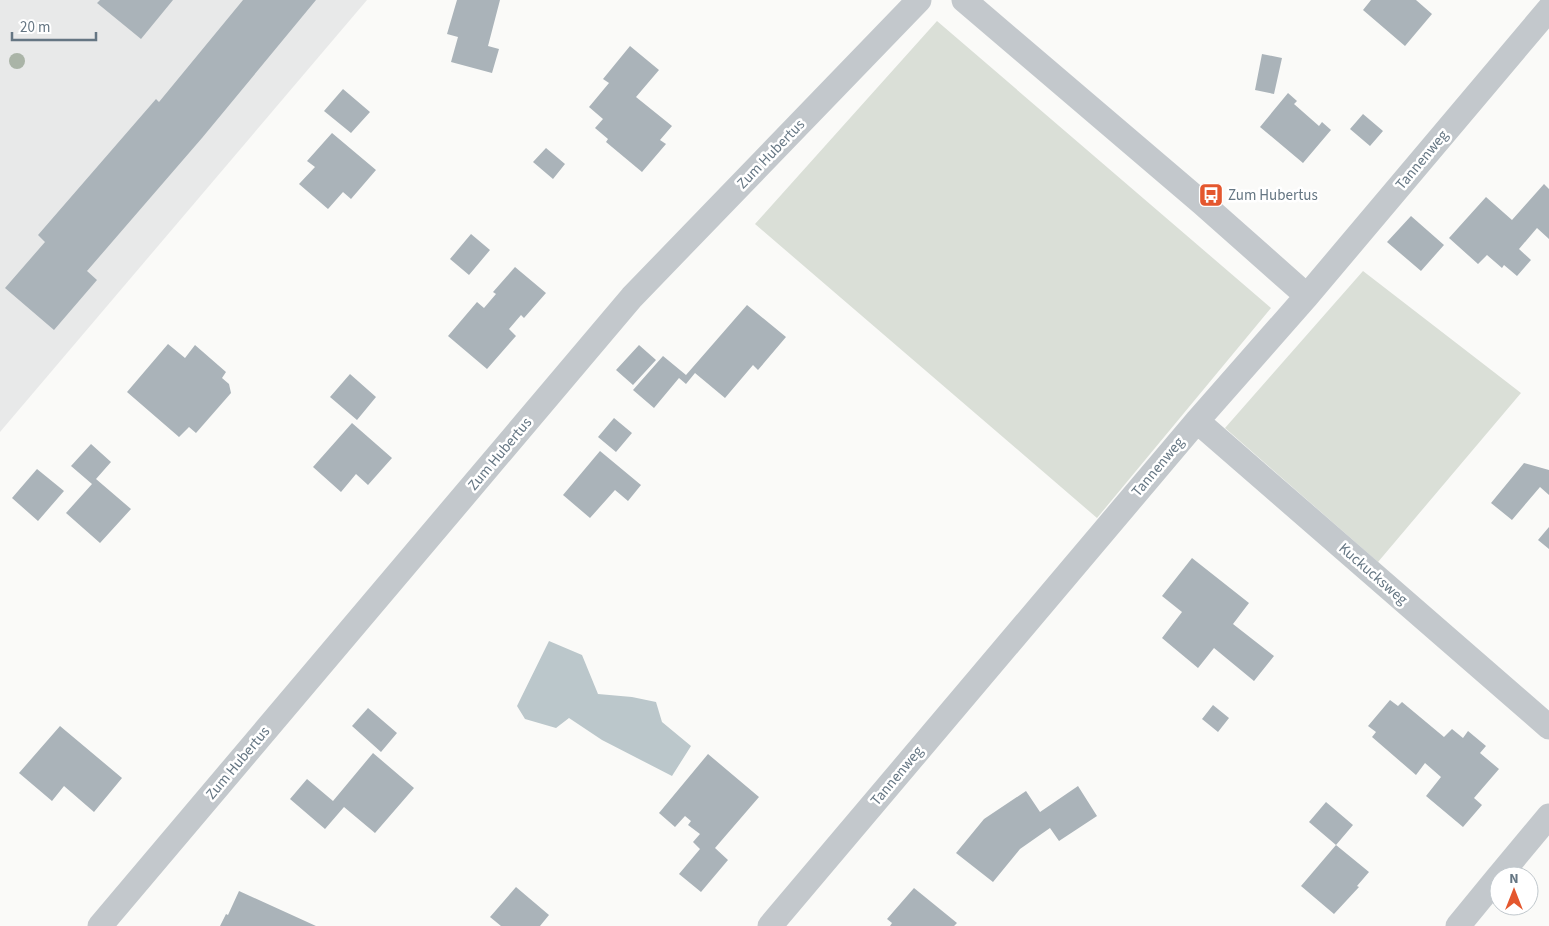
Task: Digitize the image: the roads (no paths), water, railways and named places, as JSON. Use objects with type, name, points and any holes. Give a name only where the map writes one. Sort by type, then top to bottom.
[{"type":"street","name":"Zum Hubertus","points":[[100,926],[632,297],[920,0]]},
{"type":"street","points":[[964,0],[1202,203],[1307,296]]},
{"type":"street","name":"Tannenweg","points":[[770,926],[1549,9]]},
{"type":"street","name":"Kuckucksweg","points":[[1198,421],[1549,727]]},
{"type":"street","points":[[1507,866],[1549,816]]},
{"type":"street","points":[[1458,926],[1489,888]]},
{"type":"place","name":"Zum Hubertus","points":[[1211,195]]}]
